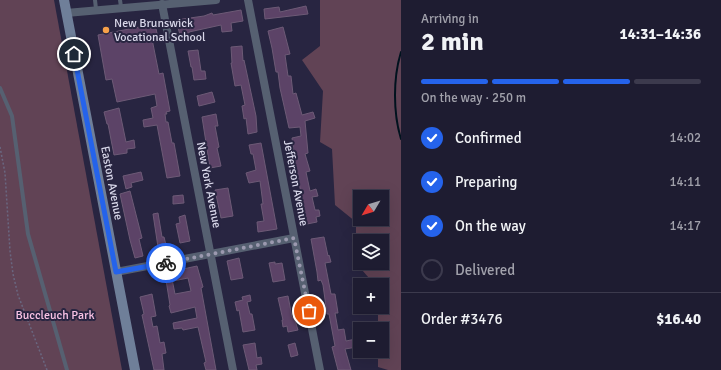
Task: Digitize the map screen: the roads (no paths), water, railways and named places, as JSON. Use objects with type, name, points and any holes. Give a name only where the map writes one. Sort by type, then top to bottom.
[{"type":"street","name":"Easton Avenue","points":[[64,0],[135,370]]},
{"type":"street","points":[[66,13],[121,4],[162,4],[216,0]]},
{"type":"street","name":"Jefferson Avenue","points":[[248,0],[320,370]]},
{"type":"street","name":"New York Avenue","points":[[162,4],[233,370]]},
{"type":"street","points":[[116,272],[294,238]]},
{"type":"lane","points":[[94,0],[96,9]]},
{"type":"lane","points":[[0,88],[12,116],[28,234],[67,370]]},
{"type":"waterway","points":[[401,52],[395,84],[396,118],[401,139]]},
{"type":"place","name":"New Brunswick Vocational School","points":[[106,30]]},
{"type":"park label","name":"Buccleuch Park","points":[[55,315]]}]
